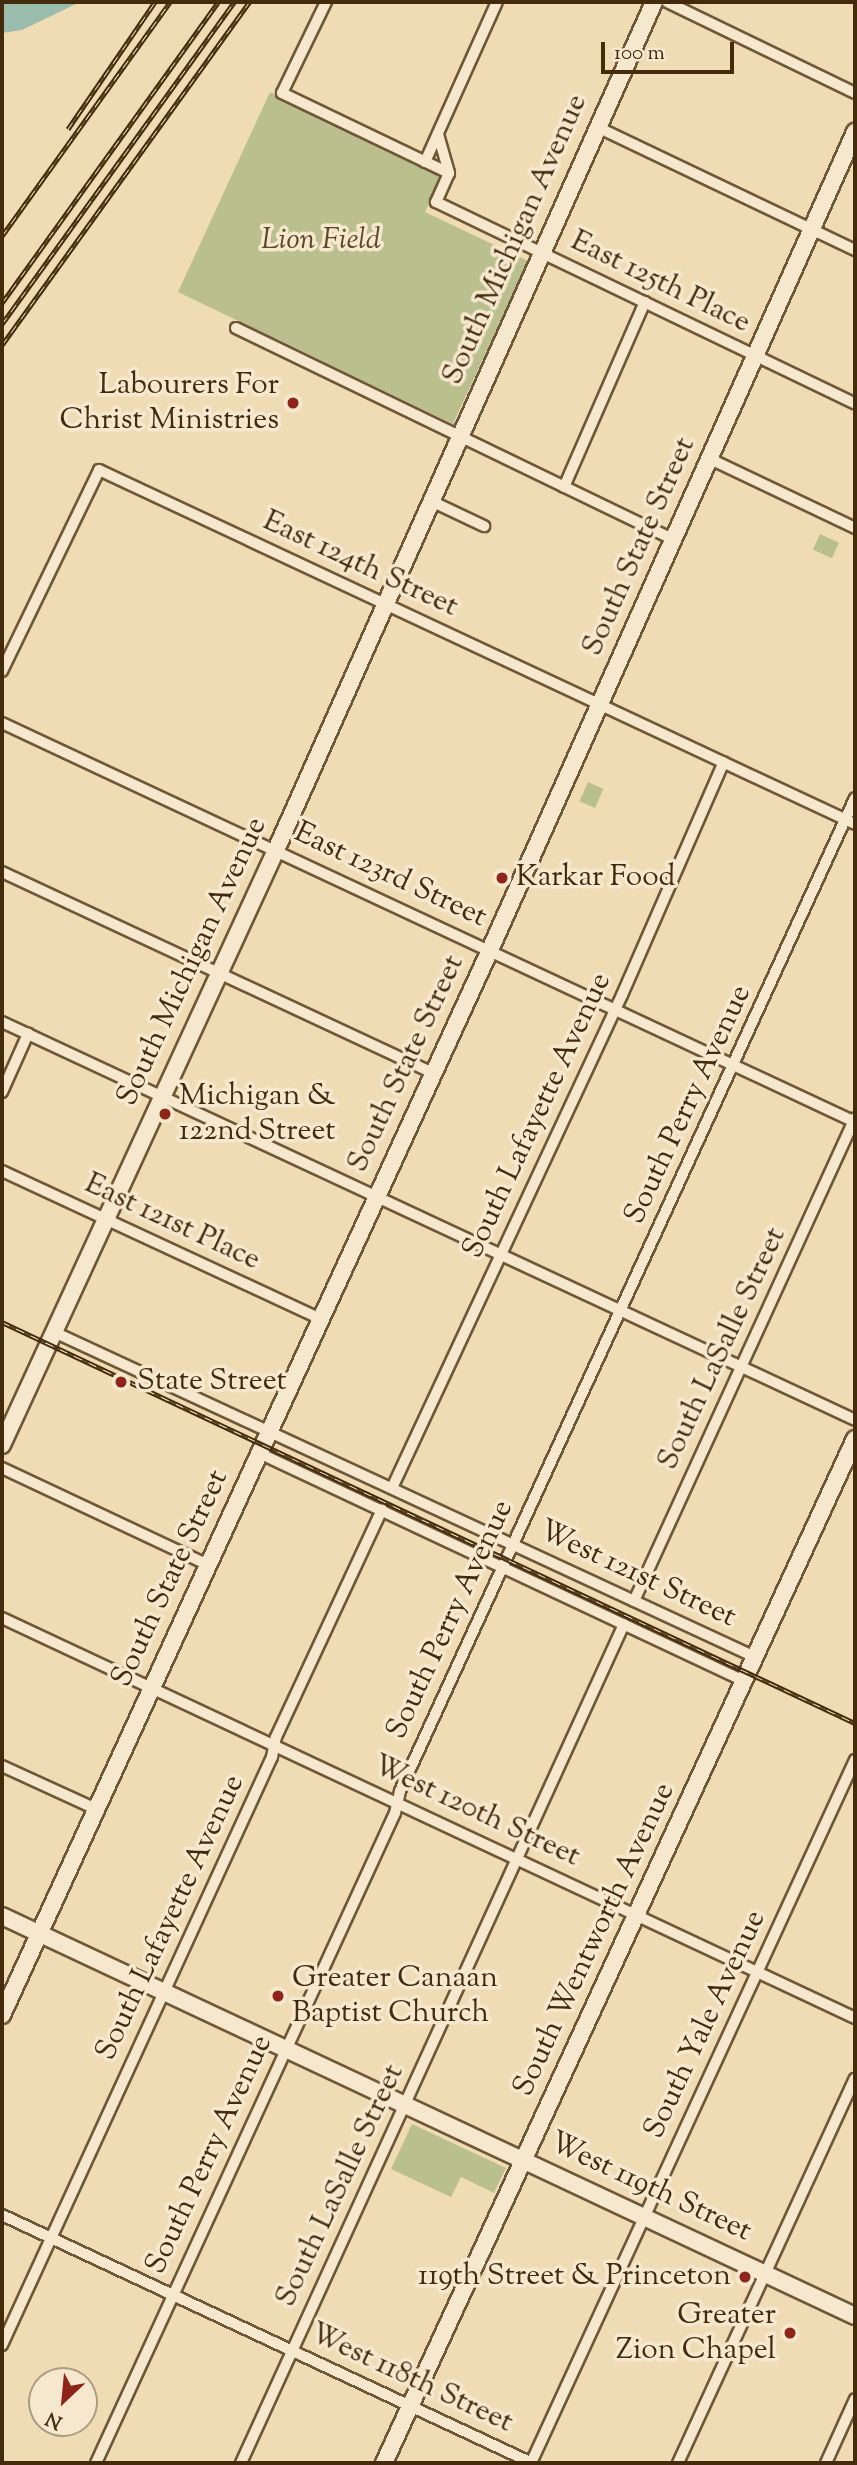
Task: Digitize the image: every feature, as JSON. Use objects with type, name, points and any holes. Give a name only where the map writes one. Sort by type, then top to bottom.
[{"type":"street","points":[[326,2],[282,93],[449,173]]},
{"type":"street","points":[[425,162],[497,2]]},
{"type":"street","name":"South Michigan Avenue","points":[[2,1445],[276,850],[654,2]]},
{"type":"street","points":[[667,2],[855,93]]},
{"type":"street","points":[[597,127],[855,250]]},
{"type":"street","name":"South State Street","points":[[2,2015],[601,705],[855,132]]},
{"type":"street","points":[[438,134],[449,173]]},
{"type":"street","name":"East 125th Place","points":[[449,173],[436,202],[855,404]]},
{"type":"street","points":[[564,487],[645,302]]},
{"type":"street","points":[[236,328],[674,540]]},
{"type":"street","points":[[710,459],[855,528]]},
{"type":"street","name":"East 124th Street","points":[[2,670],[99,470],[850,822]]},
{"type":"street","points":[[430,500],[484,526]]},
{"type":"street","name":"East 123rd Street","points":[[2,723],[855,1120]]},
{"type":"street","name":"South Lafayette Avenue","points":[[392,1488],[622,995],[724,762]]},
{"type":"street","name":"South Perry Avenue","points":[[96,2463],[395,1813],[397,1802],[502,1567],[734,1065],[850,822],[855,797]]},
{"type":"street","points":[[2,873],[434,1073]]},
{"type":"street","points":[[2,1022],[378,1195],[855,1420]]},
{"type":"street","points":[[2,1091],[28,1034]]},
{"type":"street","name":"South LaSalle Street","points":[[635,1601],[855,1120]]},
{"type":"street","name":"East 121st Place","points":[[2,1171],[321,1320]]},
{"type":"street","name":"West 121st Street","points":[[54,1332],[755,1657]]},
{"type":"street","name":"South Wentworth Avenue","points":[[384,2463],[855,1439]]},
{"type":"street","name":"West 121st Street","points":[[259,1453],[744,1681]]},
{"type":"street","points":[[2,1468],[208,1565]]},
{"type":"street","name":"South Lafayette Avenue","points":[[2,2345],[275,1745],[276,1737],[382,1510]]},
{"type":"street","name":"West 120th Street","points":[[2,1618],[855,2018]]},
{"type":"street","name":"South LaSalle Street","points":[[241,2463],[624,1624]]},
{"type":"street","name":"South Yale Avenue","points":[[532,2463],[855,1760]]},
{"type":"street","points":[[2,1766],[96,1809]]},
{"type":"street","name":"West 119th Street","points":[[2,1916],[855,2316]]},
{"type":"street","points":[[678,2463],[855,2079]]},
{"type":"street","name":"West 118th Street","points":[[2,2215],[532,2463]]},
{"type":"street","points":[[826,2463],[855,2399]]},
{"type":"green space","name":"Lion Field","points":[[270,92],[435,172],[440,180],[425,212],[528,261],[453,424],[178,292]]},
{"type":"green space","points":[[820,534],[839,543],[832,558],[813,549]]},
{"type":"green space","points":[[588,782],[604,789],[595,808],[579,801]]},
{"type":"green space","points":[[412,2124],[506,2168],[494,2193],[461,2177],[451,2197],[391,2169]]},
{"type":"shaded area","points":[[2,2],[80,2],[22,30],[2,33]]},
{"type":"railway","points":[[68,129],[155,2]]},
{"type":"railway","points":[[2,236],[170,2]]},
{"type":"railway","points":[[2,303],[218,2]]},
{"type":"railway","points":[[2,324],[234,2]]},
{"type":"railway","points":[[2,345],[249,2]]},
{"type":"railway","points":[[2,1322],[855,1723]]},
{"type":"place","name":"Labourers For Christ Ministries","points":[[293,403]]},
{"type":"place","name":"Karkar Food","points":[[502,878]]},
{"type":"place","name":"Michigan & 122nd Street","points":[[165,1114]]},
{"type":"place","name":"State Street","points":[[121,1382]]},
{"type":"place","name":"Greater Canaan Baptist Church","points":[[278,1996]]},
{"type":"place","name":"119th Street & Princeton","points":[[745,2277]]},
{"type":"place","name":"Greater Zion Chapel","points":[[790,2333]]}]
